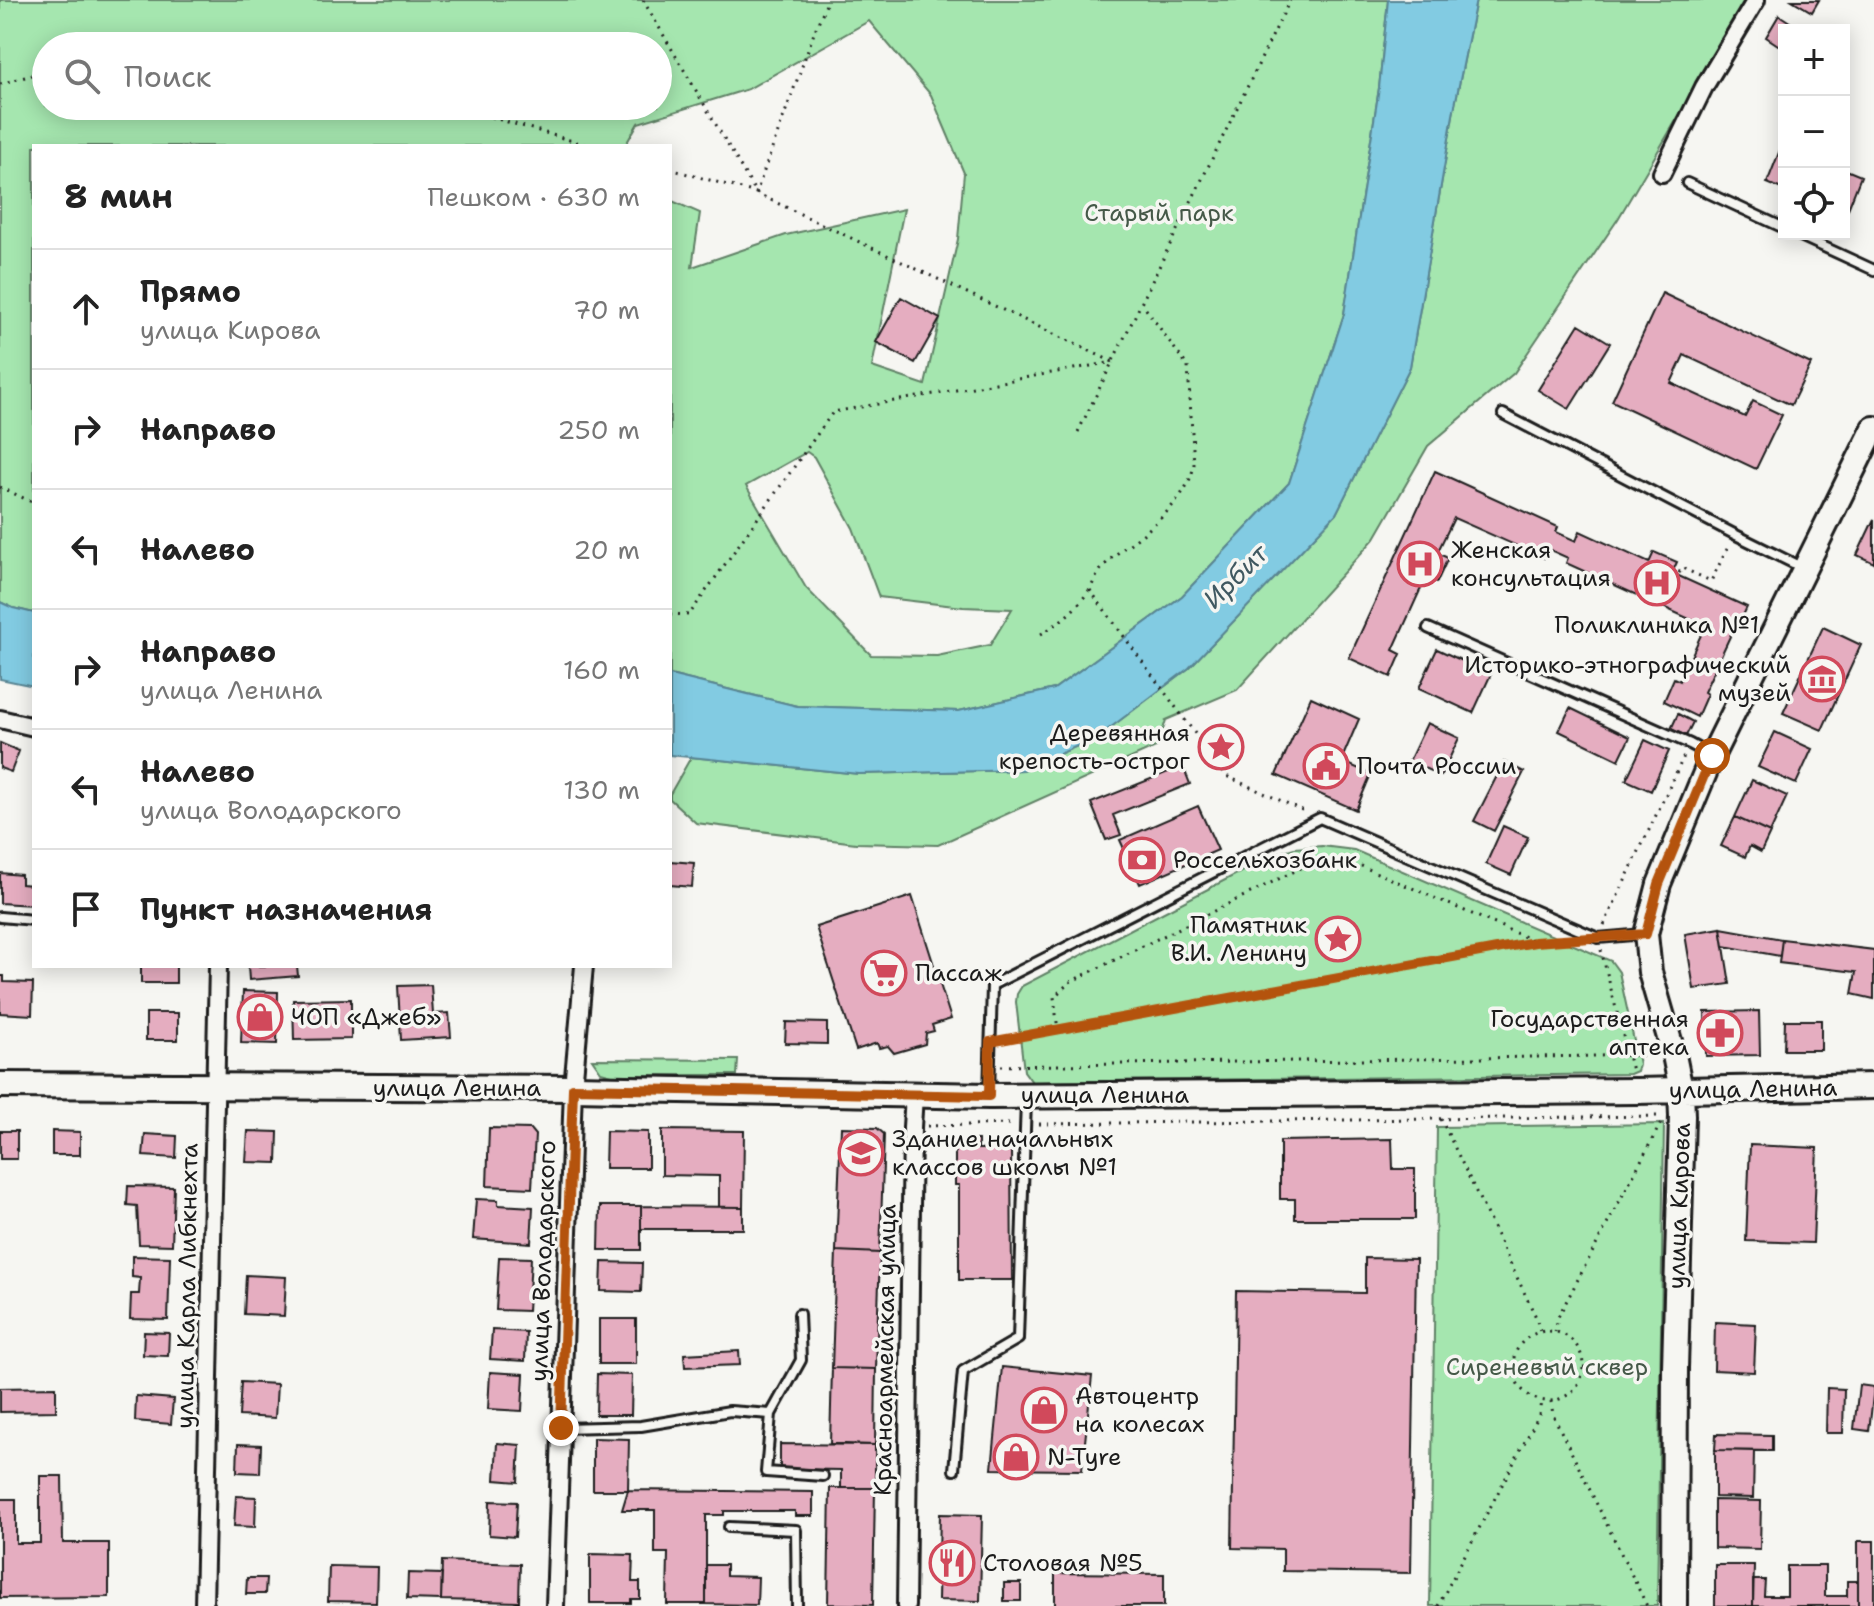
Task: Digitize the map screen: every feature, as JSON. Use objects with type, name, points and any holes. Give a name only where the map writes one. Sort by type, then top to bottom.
[{"type":"main road","name":"улица Ленина","points":[[0,1085],[573,1088],[989,1096],[1874,1086]]},
{"type":"main road","name":"улица Кирова","points":[[1674,1606],[1681,1090]]},
{"type":"street","points":[[1662,173],[1704,87],[1756,0]]},
{"type":"street","name":"улица Кирова","points":[[1681,1090],[1650,972],[1646,934],[1659,884],[1712,756],[1874,428]]},
{"type":"street","points":[[0,719],[32,727]]},
{"type":"street","name":"улица Карла Либкнехта","points":[[204,1606],[218,968]]},
{"type":"street","name":"улица Володарского","points":[[555,1606],[573,1088],[584,968]]},
{"type":"street","name":"Красноармейская улица","points":[[906,1606],[914,1095]]},
{"type":"lane","points":[[1687,183],[1778,225]]},
{"type":"lane","points":[[1809,240],[1874,270]]},
{"type":"lane","points":[[1503,414],[1805,569]]},
{"type":"lane","points":[[1428,628],[1712,756]]},
{"type":"lane","points":[[989,1096],[992,985],[1320,818],[1598,938],[1646,934]]},
{"type":"lane","points":[[0,917],[32,920]]},
{"type":"lane","points":[[954,1470],[963,1371],[1018,1339],[1026,1095]]},
{"type":"lane","points":[[799,1314],[801,1360],[771,1414],[766,1472],[823,1476]]},
{"type":"lane","points":[[561,1428],[641,1426],[730,1411],[771,1414]]},
{"type":"lane","points":[[729,1527],[796,1530],[797,1606]]},
{"type":"path","points":[[643,0],[662,32]]},
{"type":"path","points":[[756,193],[828,0]]},
{"type":"path","points":[[1078,432],[1290,0]]},
{"type":"path","points":[[672,50],[756,193]]},
{"type":"path","points":[[0,84],[32,75]]},
{"type":"path","points":[[501,120],[583,144]]},
{"type":"path","points":[[672,170],[756,193],[1113,362]]},
{"type":"path","points":[[1041,634],[1054,627],[1090,590],[1100,569],[1115,554],[1143,534],[1174,504],[1192,478],[1194,465],[1188,367],[1142,304]]},
{"type":"path","points":[[672,614],[689,615],[833,412],[1113,362]]},
{"type":"path","points":[[0,487],[32,502]]},
{"type":"path","points":[[1676,565],[1711,581],[1734,534]]},
{"type":"path","points":[[1673,574],[1682,568]]},
{"type":"path","points":[[1090,590],[1226,776],[1320,818]]},
{"type":"path","points":[[1058,1031],[1054,997],[1070,982],[1305,866],[1333,859],[1359,865],[1535,942]]},
{"type":"path","points":[[990,1042],[1535,942],[1598,938]]},
{"type":"path","points":[[990,1066],[1674,1055]]},
{"type":"path","points":[[912,1127],[1664,1116],[1558,1317],[1555,1332]]},
{"type":"path","points":[[1441,1119],[1536,1317],[1540,1332]]},
{"type":"path","points":[[1540,1332],[1555,1332],[1572,1340],[1582,1357],[1582,1377],[1562,1399],[1541,1401],[1518,1385],[1513,1367],[1517,1349],[1523,1341],[1540,1332]]},
{"type":"path","points":[[1583,1367],[1675,1368]]},
{"type":"path","points":[[1438,1606],[1539,1415],[1541,1401]]},
{"type":"path","points":[[1551,1401],[1553,1415],[1647,1606]]},
{"type":"green space","name":"Старый парк","points":[[0,0],[1388,0],[1379,88],[1344,314],[1289,483],[1182,596],[1054,689],[959,711],[797,706],[672,675],[672,201],[700,213],[692,267],[786,235],[904,209],[872,367],[925,385],[958,239],[964,173],[931,95],[869,21],[748,89],[672,112],[672,32],[32,32],[32,120],[648,120],[638,123],[626,144],[32,144],[32,613],[0,602]],"holes":[[[807,452],[814,457],[853,528],[879,597],[963,607],[1012,609],[990,645],[937,656],[871,655],[806,588],[746,486]]]},
{"type":"green space","points":[[1476,0],[1747,0],[1618,219],[1514,373],[1428,446],[1375,538],[1237,690],[1166,720],[1158,746],[938,845],[856,843],[696,823],[672,801],[672,790],[691,757],[859,774],[1023,770],[1098,737],[1189,668],[1336,514],[1410,367]]},
{"type":"green space","points":[[1322,846],[1354,850],[1611,961],[1619,972],[1639,1064],[1637,1071],[1630,1074],[1032,1082],[1024,1071],[1016,1002],[1022,986],[1275,854],[1294,848]]},
{"type":"green space","points":[[592,1059],[738,1060],[737,1075],[612,1075],[601,1072]]},
{"type":"green space","name":"Сиреневый сквер","points":[[1664,1124],[1657,1606],[1430,1606],[1437,1127]]},
{"type":"water","name":"Ирбит","points":[[1388,0],[1476,0],[1410,367],[1336,514],[1189,668],[1098,737],[1023,770],[859,774],[672,755],[672,675],[797,706],[959,711],[1054,689],[1182,596],[1289,483],[1344,314],[1379,88]]},
{"type":"water","points":[[0,602],[32,613],[32,686],[0,679]]},
{"type":"building","points":[[1792,0],[1819,0],[1812,12]]},
{"type":"building","points":[[1779,15],[1793,24],[1778,24],[1778,45],[1766,37]]},
{"type":"building","points":[[1778,155],[1778,188],[1767,183]]},
{"type":"building","points":[[1850,171],[1861,176],[1850,204]]},
{"type":"building","points":[[1662,293],[1811,364],[1791,405],[1684,355],[1671,383],[1745,417],[1753,401],[1782,415],[1756,469],[1612,401]]},
{"type":"building","points":[[901,297],[940,319],[915,363],[876,342]]},
{"type":"building","points":[[1579,324],[1610,343],[1569,409],[1538,390]]},
{"type":"building","points":[[1435,471],[1558,527],[1556,532],[1576,541],[1580,531],[1649,563],[1654,552],[1677,562],[1672,573],[1747,607],[1704,692],[1707,694],[1697,717],[1664,701],[1674,678],[1680,681],[1705,626],[1566,563],[1568,558],[1548,549],[1544,558],[1454,518],[1437,553],[1448,558],[1437,582],[1426,577],[1393,650],[1401,654],[1391,677],[1349,658]]},
{"type":"building","points":[[1874,519],[1874,563],[1857,555]]},
{"type":"building","points":[[1823,627],[1861,645],[1822,730],[1783,713]]},
{"type":"building","points":[[1437,649],[1491,674],[1473,713],[1419,688]]},
{"type":"building","points":[[1311,697],[1359,719],[1341,761],[1371,774],[1356,810],[1276,775]]},
{"type":"building","points":[[1570,708],[1630,737],[1619,760],[1559,731]]},
{"type":"building","points":[[1678,714],[1693,722],[1686,736],[1671,729]]},
{"type":"building","points":[[1427,723],[1459,738],[1441,776],[1409,761]]},
{"type":"building","points":[[1775,732],[1812,749],[1796,784],[1758,767]]},
{"type":"building","points":[[1645,740],[1669,751],[1651,791],[1626,780]]},
{"type":"building","points":[[0,743],[19,751],[11,772],[0,768]]},
{"type":"building","points":[[1504,762],[1524,772],[1494,831],[1474,821]]},
{"type":"building","points":[[1183,766],[1190,784],[1113,815],[1121,835],[1106,840],[1091,803]]},
{"type":"building","points":[[1752,780],[1787,796],[1770,833],[1735,817]]},
{"type":"building","points":[[1198,806],[1218,850],[1140,884],[1120,840]]},
{"type":"building","points":[[1735,817],[1770,833],[1761,852],[1750,846],[1745,857],[1721,846]]},
{"type":"building","points":[[1503,826],[1528,837],[1511,875],[1486,864]]},
{"type":"building","points":[[672,861],[694,863],[692,887],[672,885]]},
{"type":"building","points":[[0,873],[21,875],[21,884],[32,885],[32,905],[0,903]]},
{"type":"building","name":"Пассаж","points":[[912,896],[951,1019],[932,1025],[934,1031],[926,1033],[925,1044],[894,1053],[888,1046],[879,1048],[877,1043],[856,1050],[816,927]]},
{"type":"building","points":[[1721,928],[1730,984],[1694,989],[1685,934]]},
{"type":"building","points":[[1721,928],[1782,939],[1780,956],[1724,946]]},
{"type":"building","points":[[1782,939],[1874,950],[1874,999],[1852,994],[1856,972],[1779,963]]},
{"type":"building","points":[[141,968],[176,968],[176,983],[141,983]]},
{"type":"building","points":[[248,968],[297,968],[298,976],[249,980]]},
{"type":"building","points":[[0,976],[4,976],[4,982],[33,983],[32,1015],[0,1013]]},
{"type":"building","points":[[431,985],[433,1014],[449,1013],[451,1037],[401,1040],[398,986]]},
{"type":"building","points":[[243,991],[278,992],[277,1044],[241,1043]]},
{"type":"building","points":[[351,999],[351,1039],[294,1040],[293,1000]]},
{"type":"building","points":[[1759,1011],[1760,1055],[1706,1056],[1705,1012]]},
{"type":"building","points":[[146,1013],[178,1013],[178,1040],[146,1040]]},
{"type":"building","points":[[1785,1020],[1821,1020],[1821,1050],[1784,1050]]},
{"type":"building","points":[[786,1022],[827,1023],[827,1044],[785,1043]]},
{"type":"building","points":[[841,1127],[877,1128],[884,1134],[880,1253],[836,1251]]},
{"type":"building","points":[[489,1128],[530,1129],[535,1135],[532,1188],[487,1186]]},
{"type":"building","points":[[662,1130],[744,1131],[743,1207],[719,1207],[719,1176],[662,1175]]},
{"type":"building","points":[[0,1131],[17,1131],[17,1159],[0,1159]]},
{"type":"building","points":[[52,1131],[80,1132],[80,1155],[52,1155]]},
{"type":"building","points":[[248,1131],[278,1132],[277,1163],[246,1162]]},
{"type":"building","points":[[606,1131],[648,1132],[648,1168],[605,1168]]},
{"type":"building","points":[[145,1134],[177,1136],[176,1158],[143,1156]]},
{"type":"building","points":[[1392,1139],[1393,1169],[1415,1169],[1415,1219],[1295,1219],[1295,1199],[1280,1199],[1280,1141]]},
{"type":"building","points":[[955,1140],[978,1140],[978,1149],[1011,1149],[1012,1280],[959,1280],[959,1185],[955,1185]]},
{"type":"building","points":[[1750,1145],[1817,1148],[1813,1243],[1746,1241]]},
{"type":"building","points":[[128,1186],[174,1187],[172,1245],[139,1244],[137,1206],[127,1205]]},
{"type":"building","points":[[476,1199],[498,1200],[498,1205],[533,1207],[531,1243],[473,1239]]},
{"type":"building","points":[[600,1206],[641,1206],[641,1250],[599,1250]]},
{"type":"building","points":[[641,1206],[743,1207],[743,1229],[641,1229]]},
{"type":"building","points":[[836,1251],[880,1253],[876,1369],[832,1368]]},
{"type":"building","points":[[132,1256],[170,1257],[168,1320],[130,1319],[131,1294],[139,1294],[140,1278],[132,1277]]},
{"type":"building","points":[[499,1257],[531,1258],[528,1311],[496,1310]]},
{"type":"building","points":[[1365,1258],[1416,1259],[1411,1573],[1283,1571],[1283,1549],[1232,1548],[1236,1291],[1365,1293]]},
{"type":"building","points":[[602,1262],[642,1263],[641,1292],[601,1291]]},
{"type":"building","points":[[246,1275],[286,1277],[284,1316],[244,1314]]},
{"type":"building","points":[[599,1319],[636,1319],[636,1364],[599,1364]]},
{"type":"building","points":[[1715,1322],[1756,1324],[1754,1372],[1714,1370]]},
{"type":"building","points":[[492,1330],[526,1332],[525,1361],[490,1359]]},
{"type":"building","points":[[144,1332],[169,1333],[168,1356],[143,1355]]},
{"type":"building","points":[[739,1351],[740,1365],[685,1367],[684,1354]]},
{"type":"building","points":[[1002,1367],[1092,1376],[1082,1470],[992,1469]]},
{"type":"building","points":[[832,1368],[876,1369],[875,1445],[830,1444]]},
{"type":"building","points":[[490,1372],[524,1374],[522,1411],[488,1409]]},
{"type":"building","points":[[597,1374],[632,1375],[631,1415],[596,1415]]},
{"type":"building","points":[[241,1382],[277,1384],[275,1418],[239,1416]]},
{"type":"building","points":[[1859,1385],[1874,1387],[1869,1431],[1854,1429]]},
{"type":"building","points":[[56,1387],[56,1411],[0,1412],[0,1388]]},
{"type":"building","points":[[1827,1388],[1844,1389],[1843,1433],[1826,1433]]},
{"type":"building","points":[[136,1396],[173,1399],[171,1424],[135,1421]]},
{"type":"building","points":[[1716,1434],[1772,1435],[1772,1451],[1715,1450]]},
{"type":"building","points":[[593,1438],[629,1439],[628,1490],[593,1490]]},
{"type":"building","points":[[497,1443],[520,1445],[518,1482],[495,1480]]},
{"type":"building","points":[[238,1444],[261,1445],[260,1473],[237,1472]]},
{"type":"building","points":[[780,1444],[875,1445],[875,1488],[841,1488],[841,1470],[780,1469]]},
{"type":"building","points":[[1715,1450],[1754,1451],[1753,1498],[1715,1497]]},
{"type":"building","points":[[40,1476],[62,1476],[63,1543],[109,1543],[109,1597],[0,1598],[0,1499],[16,1499],[16,1543],[40,1543]]},
{"type":"building","points":[[830,1488],[875,1488],[873,1605],[828,1604]]},
{"type":"building","points":[[628,1490],[813,1492],[813,1516],[795,1516],[795,1511],[724,1511],[724,1515],[706,1515],[706,1604],[667,1604],[668,1553],[655,1553],[655,1510],[622,1510]]},
{"type":"building","points":[[236,1496],[256,1497],[255,1527],[234,1526]]},
{"type":"building","points":[[1714,1500],[1761,1501],[1760,1549],[1714,1548]]},
{"type":"building","points":[[490,1501],[517,1502],[515,1537],[489,1535]]},
{"type":"building","points":[[940,1514],[982,1515],[980,1601],[938,1600]]},
{"type":"building","points":[[1858,1541],[1874,1541],[1874,1606],[1858,1606]]},
{"type":"building","points":[[590,1554],[633,1555],[632,1582],[640,1582],[640,1599],[631,1599],[631,1603],[590,1603]]},
{"type":"building","points":[[442,1561],[520,1564],[519,1602],[441,1600]]},
{"type":"building","points":[[706,1565],[726,1565],[726,1576],[758,1577],[757,1605],[706,1604]]},
{"type":"building","points":[[1715,1565],[1754,1565],[1753,1606],[1715,1606]]},
{"type":"building","points":[[329,1566],[377,1567],[376,1602],[328,1601]]},
{"type":"building","points":[[1787,1566],[1825,1566],[1825,1596],[1847,1596],[1847,1581],[1858,1581],[1858,1606],[1753,1606],[1753,1580],[1765,1580],[1764,1596],[1787,1596]]},
{"type":"building","points":[[408,1573],[442,1574],[441,1600],[407,1599]]},
{"type":"building","points":[[1055,1573],[1164,1574],[1164,1606],[1055,1606]]},
{"type":"building","points":[[247,1578],[266,1578],[265,1594],[246,1594]]},
{"type":"building","points":[[1004,1583],[1021,1583],[1021,1601],[1004,1601]]},
{"type":"place","name":"Женская консультация","points":[[1420,564]]},
{"type":"place","name":"Поликлиника №1","points":[[1657,583]]},
{"type":"place","name":"Историко-этнографический музей","points":[[1822,679]]},
{"type":"place","name":"Деревянная крепость-острог","points":[[1221,747]]},
{"type":"place","name":"Почта России","points":[[1326,766]]},
{"type":"place","name":"Россельхозбанк","points":[[1142,860]]},
{"type":"place","name":"Памятник В.И. Ленину","points":[[1338,939]]},
{"type":"place","name":"Пассаж","points":[[884,973]]},
{"type":"place","name":"ЧОП «Джеб»","points":[[260,1017]]},
{"type":"place","name":"Государственная аптека","points":[[1720,1033]]},
{"type":"place","name":"Здание начальных классов школы №1","points":[[861,1153]]},
{"type":"place","name":"Автоцентр на колесах","points":[[1044,1410]]},
{"type":"place","name":"N-Tyre","points":[[1016,1457]]},
{"type":"place","name":"Столовая №5","points":[[952,1563]]},
{"type":"route","points":[[561,1428],[573,1088],[989,1096],[990,1042],[1535,942],[1646,934],[1659,884],[1712,756]]}]
